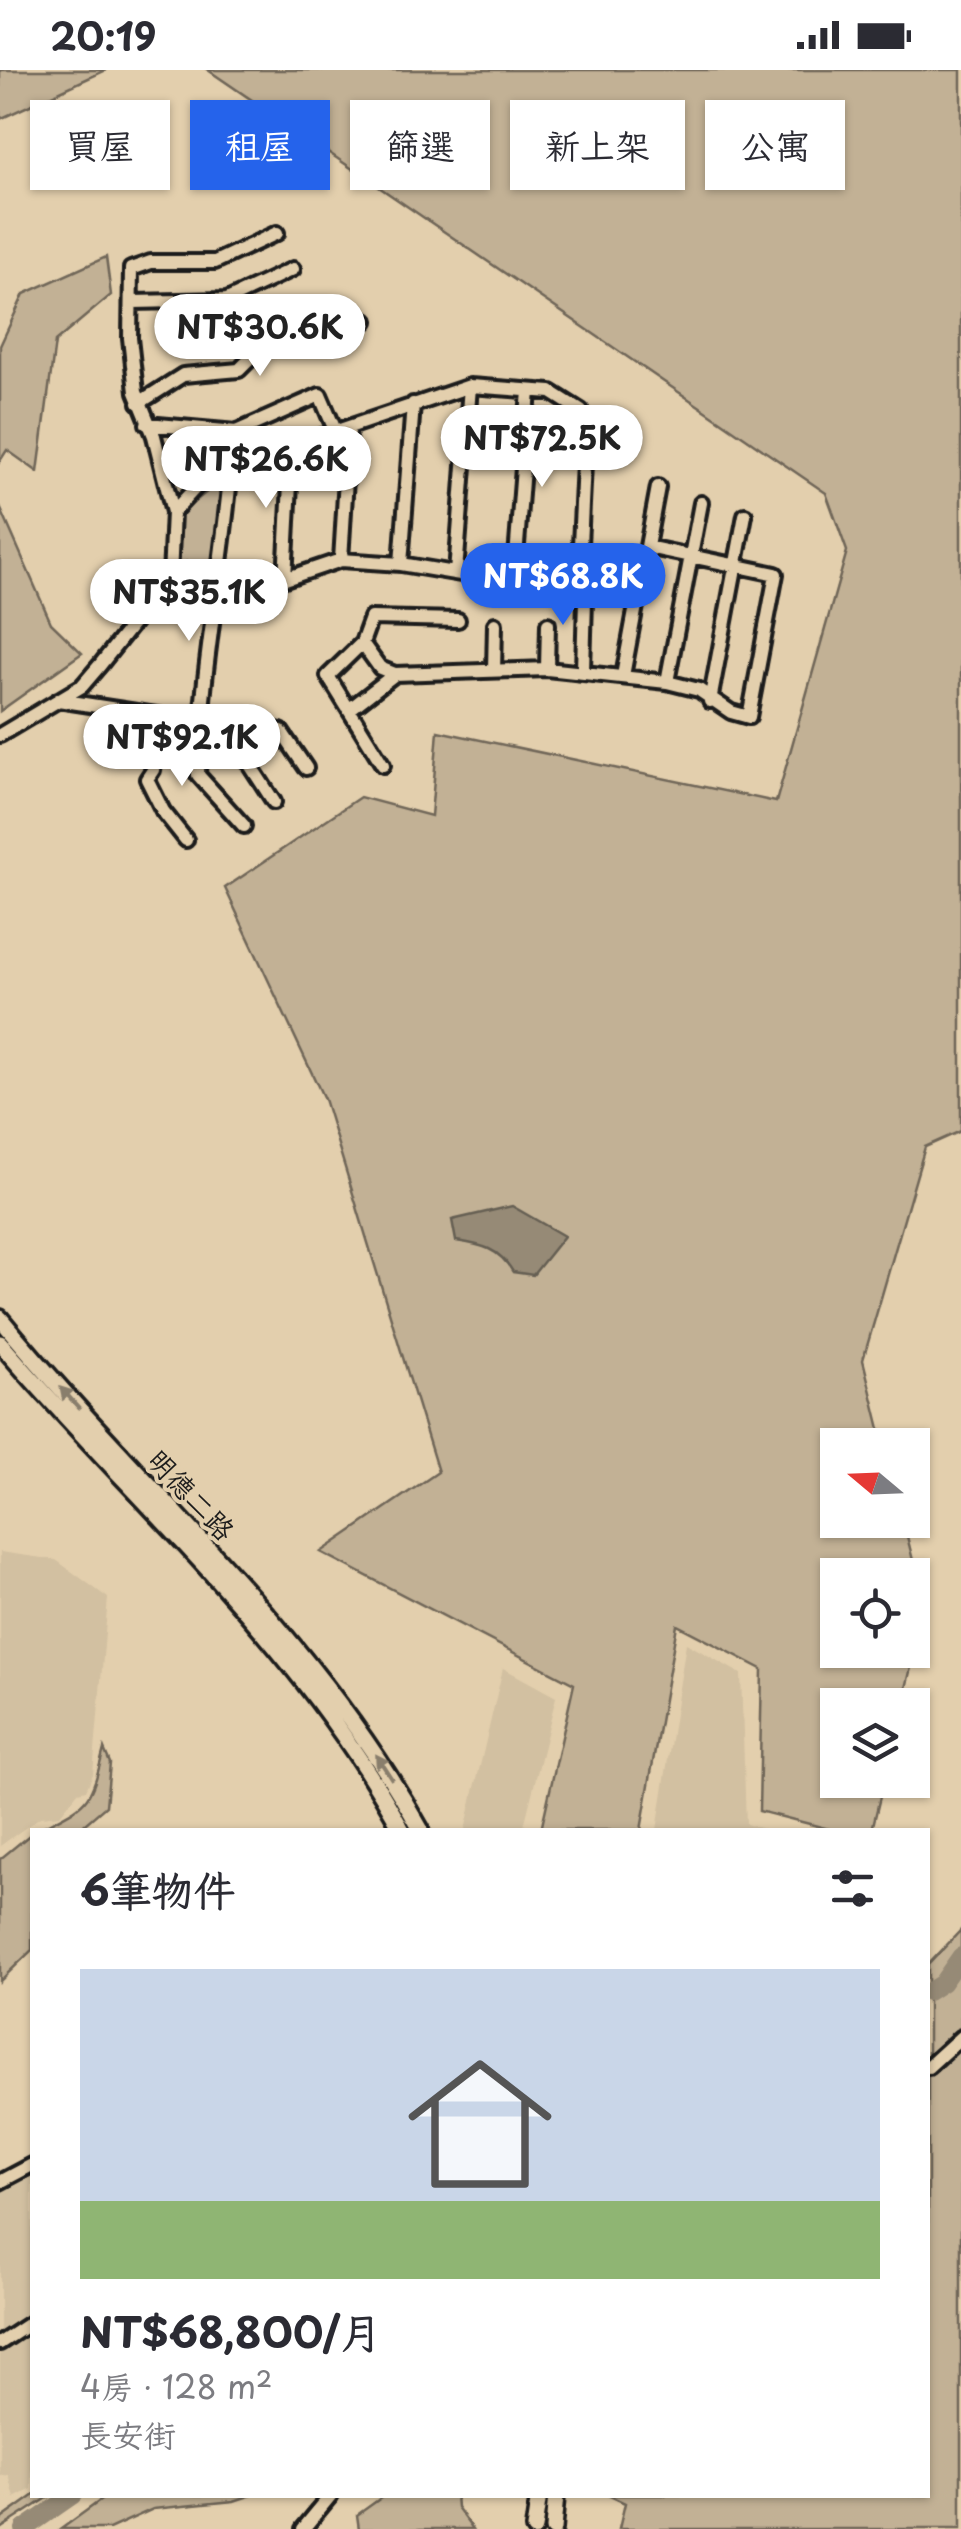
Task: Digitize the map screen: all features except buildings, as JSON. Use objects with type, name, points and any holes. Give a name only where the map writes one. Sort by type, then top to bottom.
[{"type":"main road","name":"明德二路","points":[[0,1318],[264,1606],[344,1707],[420,1828]]},
{"type":"main road","name":"明德二路","points":[[0,1342],[255,1617],[331,1719],[401,1828]]},
{"type":"main road","points":[[534,2529],[539,2498]]},
{"type":"main road","points":[[553,2529],[556,2498]]},
{"type":"street","points":[[170,577],[172,512],[139,403],[130,338],[135,265],[214,262],[277,232]]},
{"type":"street","points":[[133,302],[227,300],[292,269]]},
{"type":"street","points":[[139,403],[183,375],[238,370],[256,353],[320,321],[336,325],[366,320]]},
{"type":"street","points":[[172,512],[197,486],[231,467],[413,404],[470,386],[503,385],[551,392],[581,411],[586,423],[579,565],[584,586],[583,670]]},
{"type":"street","points":[[456,573],[470,386]]},
{"type":"street","points":[[514,583],[529,391]]},
{"type":"street","points":[[147,424],[236,432],[320,396],[342,430],[341,560]]},
{"type":"street","points":[[400,564],[413,404]]},
{"type":"street","points":[[285,579],[292,445]]},
{"type":"street","points":[[231,467],[222,571],[199,722],[198,775],[244,826]]},
{"type":"street","points":[[623,676],[658,487]]},
{"type":"street","points":[[667,682],[701,504]]},
{"type":"street","points":[[710,701],[745,515]]},
{"type":"street","points":[[362,642],[380,668],[395,674],[583,670],[699,690],[710,701],[749,717],[776,574],[647,548]]},
{"type":"street","points":[[0,735],[82,686],[170,577],[190,570],[285,579],[341,560],[400,564],[514,583],[584,586]]},
{"type":"street","points":[[383,765],[352,722],[350,709],[328,676],[362,642],[371,618],[458,620]]},
{"type":"street","points":[[494,624],[494,671]]},
{"type":"street","points":[[547,669],[548,624]]},
{"type":"street","points":[[350,709],[395,674]]},
{"type":"street","points":[[58,700],[255,734],[271,728],[281,731],[306,768]]},
{"type":"street","points":[[161,716],[147,779],[163,812],[186,840]]},
{"type":"street","points":[[255,734],[242,754],[274,802]]},
{"type":"street","points":[[930,2065],[961,2036]]},
{"type":"street","points":[[0,2182],[30,2166]]},
{"type":"street","points":[[0,2343],[30,2323]]},
{"type":"street","points":[[303,2529],[329,2498]]},
{"type":"shaded area","points":[[0,70],[106,70],[41,100],[30,100],[30,105],[0,119]]},
{"type":"shaded area","points":[[208,70],[961,70],[961,1131],[925,1147],[863,1360],[880,1428],[820,1428],[820,1538],[907,1538],[912,1558],[820,1558],[820,1668],[911,1668],[906,1688],[820,1688],[820,1798],[880,1798],[872,1828],[825,1828],[759,1811],[762,1669],[677,1625],[641,1828],[541,1828],[574,1684],[321,1552],[438,1472],[324,1099],[225,888],[360,797],[431,816],[438,731],[776,802],[847,551],[826,493],[383,190],[490,190],[490,100],[350,100],[350,167],[330,154],[330,100],[252,100]]},
{"type":"shaded area","points":[[106,257],[111,295],[55,342],[38,472],[7,450],[0,461],[0,346],[24,294]]},
{"type":"shaded area","points":[[223,479],[215,569],[174,568],[178,515]]},
{"type":"shaded area","points":[[0,507],[51,623],[82,653],[0,711]]},
{"type":"shaded area","points":[[512,1206],[564,1236],[533,1275],[513,1272],[489,1249],[456,1241],[452,1220]]},
{"type":"shaded area","points":[[0,1552],[56,1560],[108,1598],[93,1774],[86,1790],[78,1792],[60,1815],[40,1817],[0,1846]]},
{"type":"shaded area","points":[[686,1643],[741,1674],[746,1824],[760,1828],[657,1828]]},
{"type":"shaded area","points":[[503,1668],[556,1697],[523,1828],[465,1828]]},
{"type":"shaded area","points":[[104,1749],[110,1763],[106,1806],[80,1828],[41,1828],[77,1808],[95,1783]]},
{"type":"shaded area","points":[[30,1835],[30,1952],[0,1981],[0,1859]]},
{"type":"shaded area","points":[[961,1930],[961,2529],[619,2529],[625,2503],[614,2498],[930,2498],[930,1963]]},
{"type":"shaded area","points":[[30,2177],[30,2490],[15,2498],[9,2475],[0,2476],[0,2192]]},
{"type":"shaded area","points":[[31,2498],[47,2498],[0,2529],[0,2520]]},
{"type":"shaded area","points":[[104,2498],[243,2498],[153,2509],[109,2529],[61,2529]]},
{"type":"shaded area","points":[[381,2498],[456,2498],[457,2507],[473,2529],[359,2529],[357,2515]]},
{"type":"waterway","points":[[930,1991],[942,1983],[961,1956]]},
{"type":"waterway","points":[[24,2529],[69,2498]]}]
